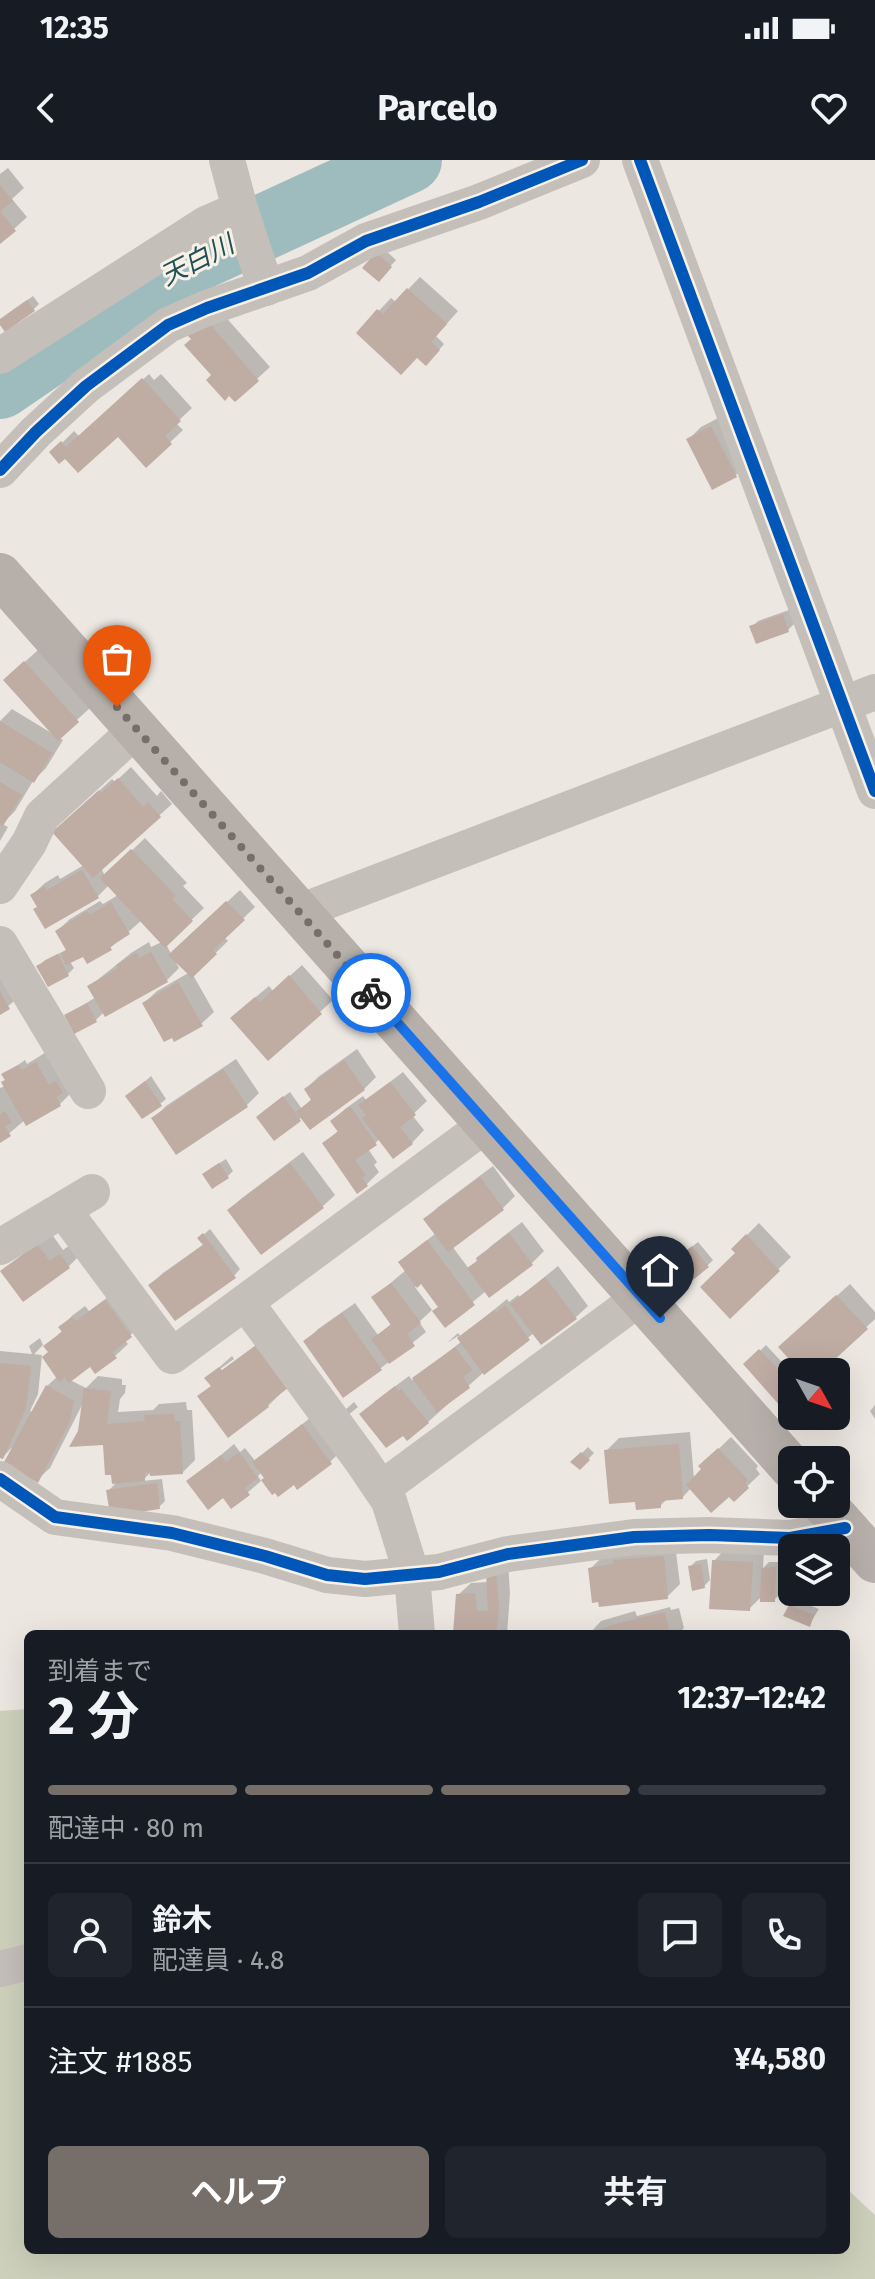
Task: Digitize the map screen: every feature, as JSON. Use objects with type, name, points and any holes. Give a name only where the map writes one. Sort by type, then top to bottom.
[{"type":"main road","points":[[0,576],[778,1452]]},
{"type":"main road","points":[[836,1518],[875,1561]]},
{"type":"street","points":[[227,160],[266,288]]},
{"type":"street","points":[[0,470],[76,395],[141,343],[181,319],[308,273],[366,241],[479,202],[582,160]]},
{"type":"street","points":[[640,160],[859,698],[875,791]]},
{"type":"street","points":[[0,356],[206,224],[240,209]]},
{"type":"street","points":[[299,912],[859,698]]},
{"type":"street","points":[[0,886],[29,843],[42,816],[137,729]]},
{"type":"street","points":[[0,944],[88,1091]]},
{"type":"street","points":[[0,1247],[78,1202],[172,1356],[487,1124]]},
{"type":"street","points":[[381,1489],[641,1297]]},
{"type":"street","points":[[246,1303],[389,1501],[412,1575],[417,1630]]},
{"type":"street","points":[[0,1479],[55,1517],[172,1533],[327,1575],[365,1579],[439,1572],[508,1554],[634,1537],[709,1535],[790,1538],[830,1518]]},
{"type":"street","points":[[0,1969],[24,1963]]},
{"type":"green space","points":[[24,1709],[24,2254],[850,2254],[850,2192],[875,2215],[875,2279],[0,2279],[0,1711]]},
{"type":"building","points":[[0,185],[13,201],[0,211]]},
{"type":"building","points":[[0,211],[16,231],[0,244]]},
{"type":"building","points":[[376,252],[392,267],[379,282],[362,268]]},
{"type":"building","points":[[407,288],[447,324],[431,342],[440,350],[426,366],[417,358],[401,375],[356,333],[377,309],[383,314]]},
{"type":"building","points":[[27,300],[35,311],[5,332],[0,319]]},
{"type":"building","points":[[209,323],[259,381],[235,402],[229,396],[225,401],[206,380],[211,375],[184,345],[191,339],[187,335]]},
{"type":"building","points":[[142,378],[181,421],[165,436],[172,444],[146,468],[118,437],[78,473],[65,459],[59,464],[49,452],[61,441],[66,447]]},
{"type":"building","points":[[711,426],[737,477],[712,490],[686,439]]},
{"type":"building","points":[[783,614],[789,632],[756,644],[749,626]]},
{"type":"building","points":[[24,661],[79,722],[58,741],[3,680]]},
{"type":"building","points":[[0,721],[52,753],[34,783],[0,762]]},
{"type":"building","points":[[118,778],[143,807],[148,802],[161,817],[93,878],[52,832],[99,790],[101,793]]},
{"type":"building","points":[[0,782],[22,795],[3,826],[0,824]]},
{"type":"building","points":[[131,849],[176,896],[172,899],[193,921],[165,948],[100,878]]},
{"type":"building","points":[[82,870],[99,898],[45,929],[33,909],[37,907],[30,895],[45,886],[47,890]]},
{"type":"building","points":[[226,901],[245,920],[213,950],[217,954],[192,978],[168,955]]},
{"type":"building","points":[[111,902],[130,934],[110,947],[112,950],[87,964],[83,957],[66,965],[61,954],[66,950],[55,931],[87,911],[90,915]]},
{"type":"building","points":[[151,952],[168,982],[105,1017],[87,986],[136,953],[139,958]]},
{"type":"building","points":[[58,954],[69,976],[48,987],[36,966]]},
{"type":"building","points":[[289,975],[322,1014],[268,1061],[230,1018],[255,997],[260,1002]]},
{"type":"building","points":[[178,982],[203,1026],[174,1042],[172,1038],[164,1042],[142,1003]]},
{"type":"building","points":[[0,991],[10,1009],[0,1015]]},
{"type":"building","points":[[87,1003],[97,1022],[74,1034],[64,1015]]},
{"type":"building","points":[[344,1060],[365,1090],[310,1130],[296,1112],[311,1100],[304,1089]]},
{"type":"building","points":[[36,1062],[49,1085],[56,1081],[63,1093],[56,1097],[61,1106],[26,1126],[1,1082],[5,1080],[1,1074],[18,1065],[22,1070]]},
{"type":"building","points":[[223,1069],[248,1107],[176,1155],[151,1118]]},
{"type":"building","points":[[145,1081],[162,1106],[142,1119],[125,1096]]},
{"type":"building","points":[[390,1082],[416,1115],[400,1127],[413,1144],[393,1159],[362,1118],[366,1115],[358,1105]]},
{"type":"building","points":[[283,1096],[301,1121],[274,1141],[256,1117]]},
{"type":"building","points":[[350,1106],[377,1145],[355,1160],[366,1176],[362,1178],[368,1186],[357,1194],[322,1143],[338,1132],[330,1121]]},
{"type":"building","points":[[5,1111],[12,1123],[5,1126],[11,1136],[0,1143],[0,1115]]},
{"type":"building","points":[[219,1163],[229,1178],[212,1189],[202,1174]]},
{"type":"building","points":[[290,1163],[324,1208],[261,1255],[227,1210]]},
{"type":"building","points":[[480,1177],[504,1210],[448,1252],[423,1219]]},
{"type":"building","points":[[203,1233],[236,1278],[175,1321],[148,1285],[203,1245],[197,1238]]},
{"type":"building","points":[[509,1233],[533,1265],[489,1298],[467,1268]]},
{"type":"building","points":[[746,1234],[780,1271],[730,1319],[700,1287],[735,1253],[731,1249]]},
{"type":"building","points":[[427,1240],[475,1305],[445,1328],[432,1311],[438,1307],[421,1284],[417,1288],[398,1262]]},
{"type":"building","points":[[37,1244],[50,1261],[60,1254],[70,1268],[23,1302],[0,1271]]},
{"type":"building","points":[[692,1246],[709,1267],[688,1284],[671,1263]]},
{"type":"building","points":[[545,1277],[577,1319],[541,1345],[510,1304]]},
{"type":"building","points":[[391,1283],[421,1323],[407,1334],[415,1346],[389,1364],[371,1339],[391,1325],[371,1297]]},
{"type":"building","points":[[836,1295],[868,1329],[836,1358],[788,1358],[778,1347]]},
{"type":"building","points":[[105,1300],[132,1337],[112,1352],[117,1358],[95,1374],[90,1367],[69,1383],[65,1378],[59,1382],[42,1357],[48,1352],[43,1346],[62,1332],[58,1327],[72,1317],[76,1321]]},
{"type":"building","points":[[505,1305],[530,1340],[484,1375],[457,1338]]},
{"type":"building","points":[[342,1313],[382,1370],[343,1398],[303,1341]]},
{"type":"building","points":[[256,1345],[288,1388],[267,1404],[269,1407],[228,1438],[197,1396],[211,1386],[204,1378],[219,1367],[222,1370]]},
{"type":"building","points":[[455,1347],[472,1370],[463,1377],[470,1388],[437,1412],[412,1378]]},
{"type":"building","points":[[759,1349],[778,1370],[778,1404],[743,1364]]},
{"type":"building","points":[[0,1363],[31,1366],[26,1408],[3,1459],[0,1458]]},
{"type":"building","points":[[46,1385],[74,1401],[70,1421],[38,1483],[3,1464]]},
{"type":"building","points":[[395,1386],[429,1423],[407,1441],[403,1436],[386,1448],[359,1414]]},
{"type":"building","points":[[84,1388],[111,1391],[107,1424],[145,1421],[144,1415],[174,1414],[175,1421],[180,1421],[183,1474],[150,1476],[150,1472],[145,1473],[145,1481],[112,1484],[111,1475],[105,1475],[103,1445],[69,1447],[78,1431]]},
{"type":"building","points":[[302,1424],[332,1464],[297,1490],[294,1485],[278,1497],[275,1493],[272,1495],[252,1462]]},
{"type":"building","points":[[679,1444],[683,1499],[661,1501],[661,1508],[636,1510],[635,1502],[609,1504],[604,1450]]},
{"type":"building","points":[[718,1448],[748,1480],[745,1483],[749,1488],[734,1502],[729,1497],[711,1513],[686,1485],[701,1469],[698,1466]]},
{"type":"building","points":[[239,1452],[258,1478],[245,1488],[250,1495],[231,1509],[223,1498],[208,1510],[186,1481],[221,1455],[226,1462]]},
{"type":"building","points":[[581,1452],[590,1460],[580,1470],[570,1462]]},
{"type":"building","points":[[157,1483],[160,1509],[125,1514],[109,1508],[106,1490]]},
{"type":"building","points":[[664,1556],[668,1599],[599,1607],[598,1602],[592,1603],[588,1568],[613,1564],[613,1560]]},
{"type":"building","points":[[712,1560],[753,1562],[750,1611],[709,1609]]},
{"type":"building","points":[[701,1564],[705,1588],[692,1591],[688,1566]]},
{"type":"building","points":[[776,1567],[775,1602],[760,1602],[761,1568]]},
{"type":"building","points":[[486,1573],[496,1573],[499,1608],[496,1630],[453,1630],[456,1594],[475,1593],[477,1611],[488,1611]]},
{"type":"building","points":[[788,1606],[814,1615],[810,1627],[783,1616]]},
{"type":"building","points":[[665,1612],[669,1630],[598,1630]]},
{"type":"waterway","name":"天白川","points":[[0,386],[167,272],[409,160]]},
{"type":"cycle path","points":[[0,470],[86,386],[168,325],[308,273],[366,241],[479,202],[582,160]]},
{"type":"cycle path","points":[[640,160],[875,791]]},
{"type":"cycle path","points":[[0,1479],[55,1517],[172,1533],[327,1575],[365,1579],[439,1572],[508,1554],[634,1537],[709,1535],[790,1538],[845,1528]]},
{"type":"way so far","points":[[117,707],[371,993]]},
{"type":"route","points":[[371,993],[660,1318]]}]
